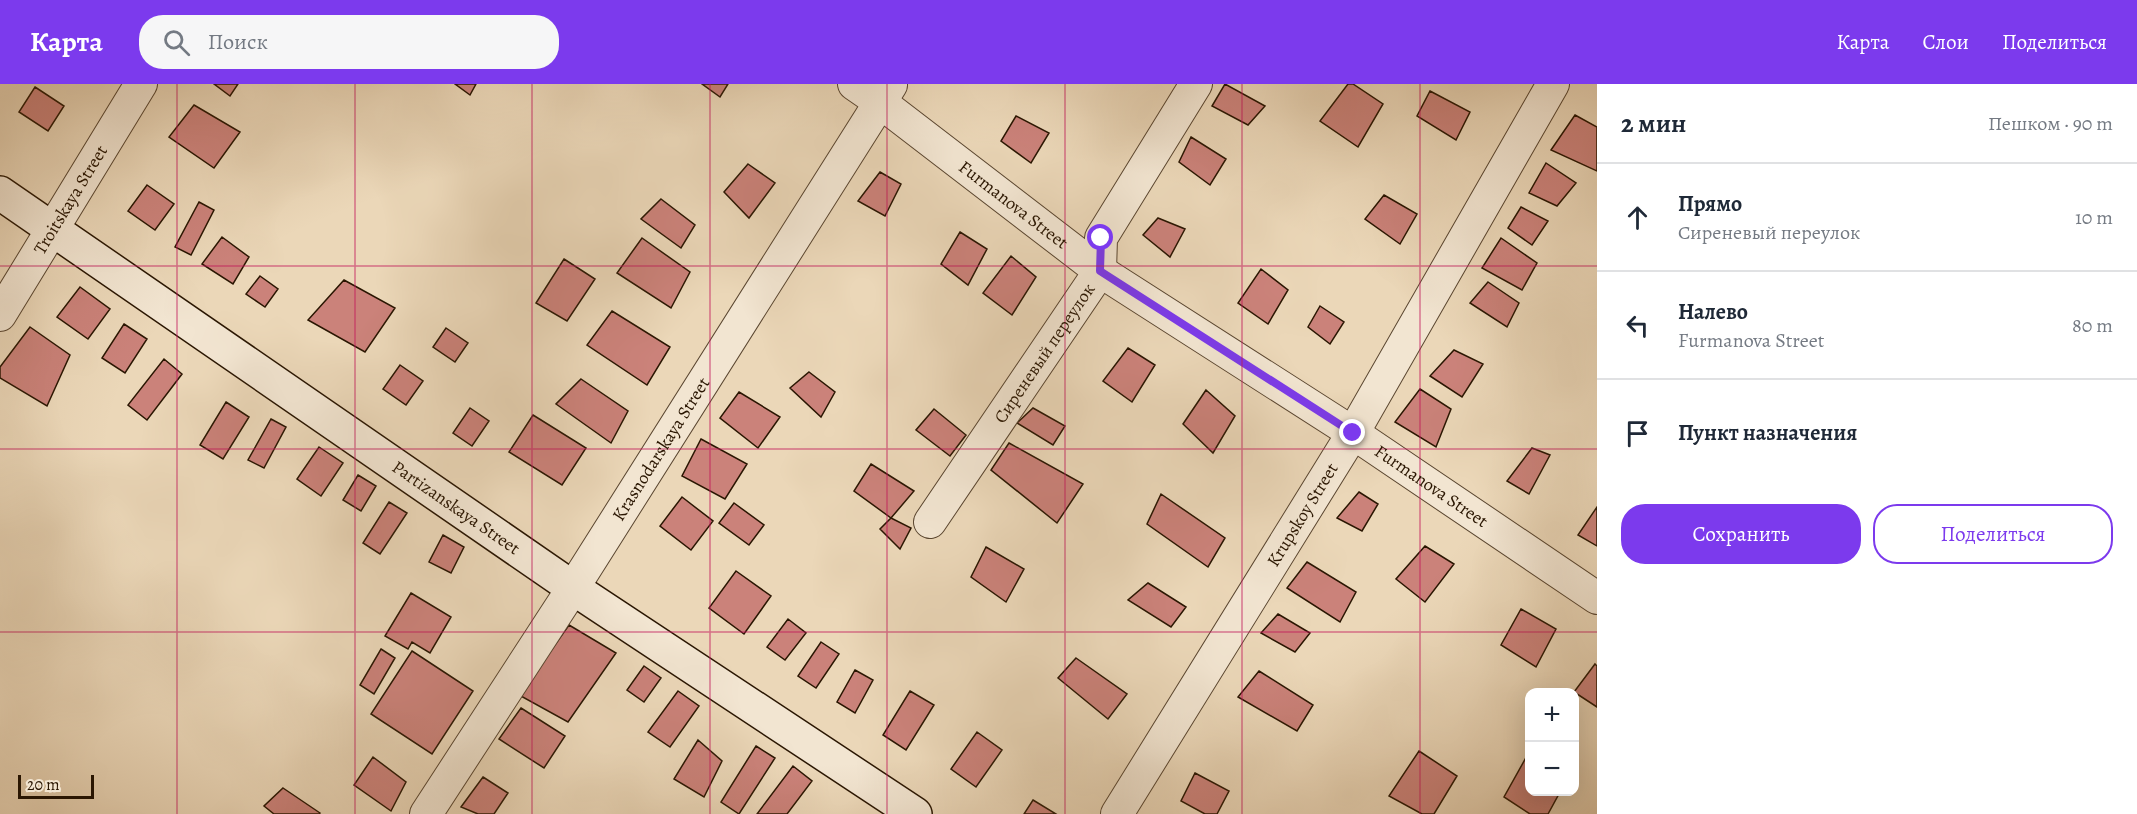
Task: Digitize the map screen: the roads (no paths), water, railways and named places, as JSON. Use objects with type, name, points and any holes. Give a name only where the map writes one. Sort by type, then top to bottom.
[{"type":"street","name":"Troitskaya Street","points":[[0,315],[141,84]]},
{"type":"street","name":"Furmanova Street","points":[[854,84],[886,93],[1100,271],[1353,433],[1597,598]]},
{"type":"street","name":"Сиреневый переулок","points":[[930,522],[1100,271],[1101,238],[1196,84]]},
{"type":"street","name":"Krupskoy Street","points":[[1116,814],[1353,433],[1553,84]]},
{"type":"street","name":"Krasnodarskaya Street","points":[[426,814],[573,588],[886,93]]},
{"type":"street","name":"Partizanskaya Street","points":[[0,193],[573,588],[915,814]]}]
